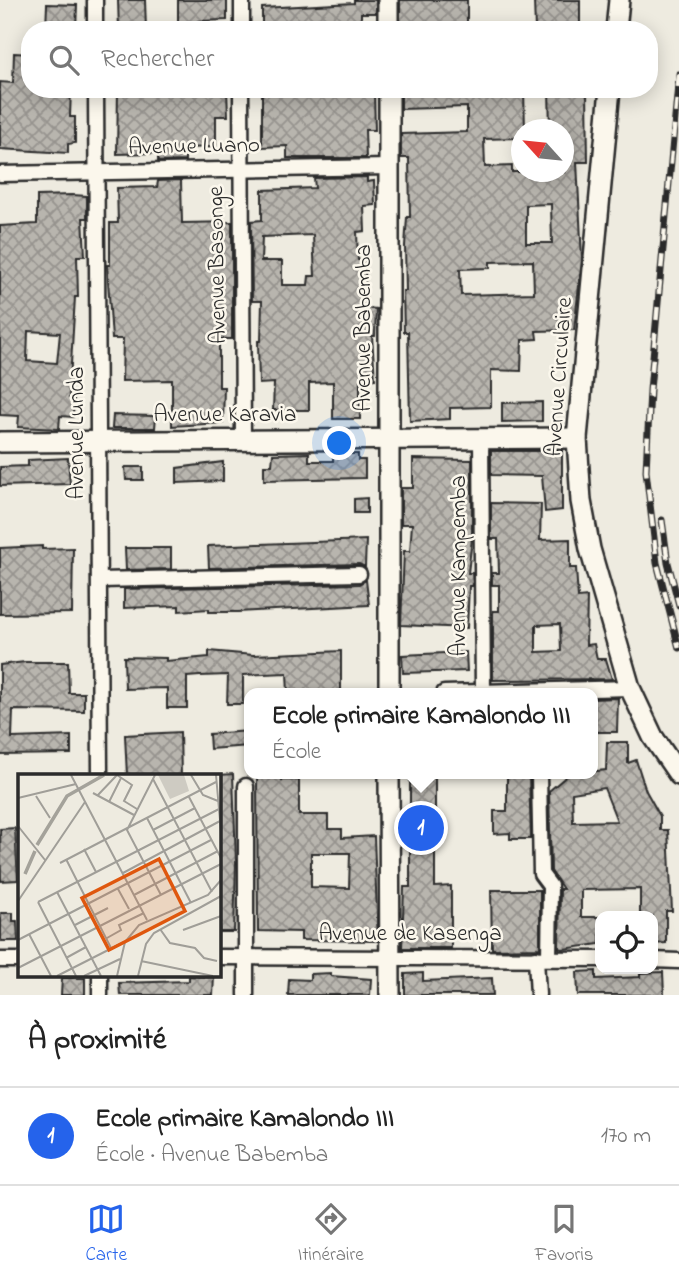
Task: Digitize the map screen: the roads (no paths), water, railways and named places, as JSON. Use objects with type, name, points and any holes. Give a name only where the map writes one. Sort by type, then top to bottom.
[{"type":"street","points":[[95,0],[95,21]]},
{"type":"street","points":[[242,0],[242,21]]},
{"type":"street","points":[[388,0],[388,21]]},
{"type":"street","points":[[617,21],[619,0]]},
{"type":"street","name":"Avenue Lunda","points":[[96,98],[100,774]]},
{"type":"street","name":"Avenue Basonge","points":[[241,98],[243,440]]},
{"type":"street","name":"Avenue Babemba","points":[[389,98],[389,688]]},
{"type":"street","name":"Avenue Circulaire","points":[[609,98],[577,438],[581,501],[590,549],[630,688],[653,737],[679,775]]},
{"type":"street","name":"Avenue Luano","points":[[0,174],[389,167]]},
{"type":"street","name":"Avenue Kampemba","points":[[481,438],[483,688]]},
{"type":"street","name":"Avenue Karavia","points":[[0,442],[577,438]]},
{"type":"street","points":[[100,580],[359,574]]},
{"type":"street","points":[[598,689],[630,688]]},
{"type":"street","points":[[389,779],[390,995]]},
{"type":"street","points":[[538,995],[550,886],[541,874],[539,779]]},
{"type":"street","points":[[246,786],[246,995]]},
{"type":"street","name":"Avenue de Kasenga","points":[[220,957],[595,959]]},
{"type":"street","points":[[0,960],[18,960]]},
{"type":"street","points":[[658,960],[679,961]]},
{"type":"railway","points":[[679,74],[650,390],[646,471],[657,563],[679,648]]},
{"type":"railway","points":[[662,520],[668,563],[679,605]]},
{"type":"place","name":"Ecole primaire Kamalondo III","points":[[421,828]]}]
